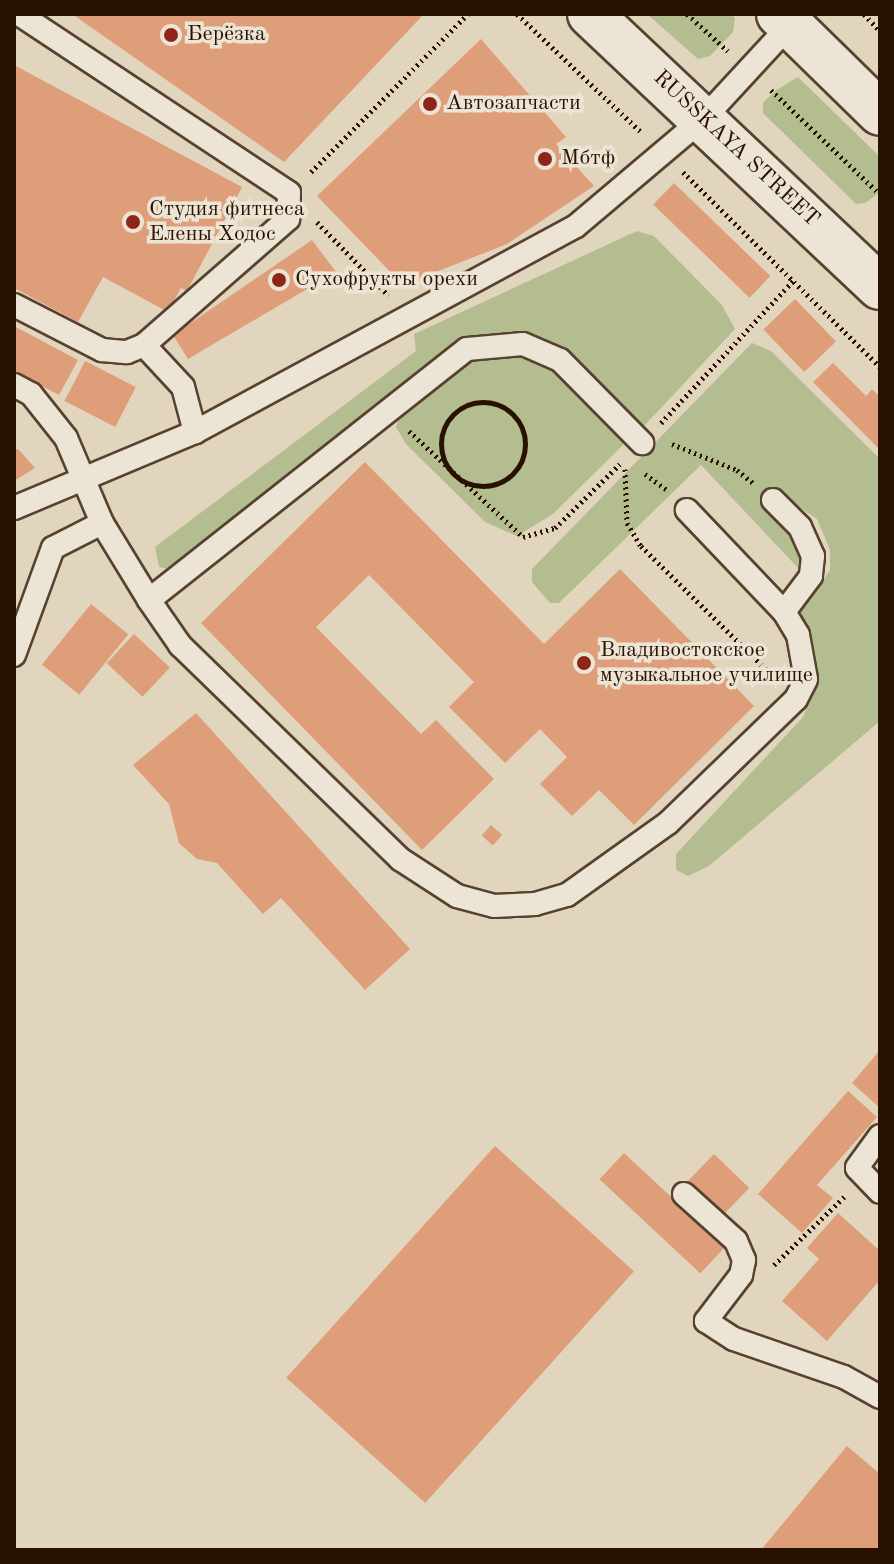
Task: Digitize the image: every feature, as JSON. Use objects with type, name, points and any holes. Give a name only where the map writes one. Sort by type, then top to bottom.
[{"type":"main road","name":"RUSSKAYA STREET","points":[[590,14],[874,268]]},
{"type":"main road","points":[[784,20],[880,113]]},
{"type":"lane","points":[[14,305],[102,350],[127,352],[144,345],[288,219],[289,193],[19,14]]},
{"type":"lane","points":[[14,508],[195,432],[576,226],[705,117],[749,70],[784,20]]},
{"type":"lane","points":[[149,600],[467,349],[523,344],[560,360],[651,441]]},
{"type":"lane","points":[[144,345],[183,387],[195,432]]},
{"type":"lane","points":[[14,385],[48,413],[84,479],[102,523],[180,645],[400,859],[457,896],[494,906],[567,895],[613,867],[668,823],[796,699],[806,679],[806,662],[784,612],[687,510]]},
{"type":"lane","points":[[773,500],[800,527],[813,556],[811,576],[784,612]]},
{"type":"lane","points":[[14,655],[53,548],[102,523]]},
{"type":"lane","points":[[872,1184],[857,1168],[859,1161],[880,1136]]},
{"type":"lane","points":[[684,1194],[736,1241],[744,1260],[741,1275],[706,1321],[734,1339],[875,1384]]},
{"type":"path","points":[[408,316],[289,193],[468,14]]},
{"type":"path","points":[[517,14],[664,153],[880,367]]},
{"type":"path","points":[[687,14],[880,194]]},
{"type":"path","points":[[864,14],[880,31]]},
{"type":"path","points":[[491,403],[519,423],[523,457],[504,480],[470,484],[445,461],[445,427],[466,406],[491,403]]},
{"type":"path","points":[[651,441],[737,470],[773,500]]},
{"type":"path","points":[[687,510],[625,460],[627,523],[641,546],[796,699]]},
{"type":"path","points":[[741,1275],[789,1256],[872,1184]]},
{"type":"green space","points":[[647,14],[730,14],[735,18],[733,32],[710,56],[698,59]]},
{"type":"green space","points":[[798,77],[880,157],[880,192],[865,203],[856,204],[763,113],[763,103],[775,91]]},
{"type":"green space","points":[[637,231],[654,236],[722,305],[735,329],[644,426],[564,353],[465,341],[440,355],[173,570],[159,567],[155,547],[416,351],[414,334]]},
{"type":"green space","points":[[752,343],[771,351],[880,459],[880,721],[709,866],[688,876],[676,870],[676,854],[803,717],[815,689],[801,611],[830,570],[830,550],[817,519],[778,493],[807,555],[801,571],[701,465],[559,603],[550,603],[532,582],[532,569]]},
{"type":"green space","points":[[520,354],[553,367],[622,435],[623,445],[553,514],[517,536],[485,522],[406,444],[396,427],[400,416],[470,357]]},
{"type":"building","points":[[72,14],[424,14],[284,162]]},
{"type":"building","points":[[481,39],[566,137],[556,144],[594,186],[507,244],[403,285],[317,196]]},
{"type":"building","points":[[14,65],[242,187],[187,291],[181,288],[168,312],[103,277],[78,322],[14,288]]},
{"type":"building","points":[[674,183],[770,276],[750,298],[653,205]]},
{"type":"building","points":[[312,240],[336,272],[188,359],[173,335]]},
{"type":"building","points":[[795,299],[836,341],[804,372],[763,330]]},
{"type":"building","points":[[14,326],[78,360],[59,395],[14,371]]},
{"type":"building","points":[[85,361],[136,387],[115,427],[65,401]]},
{"type":"building","points":[[833,363],[866,396],[872,389],[880,397],[880,450],[813,382]]},
{"type":"building","points":[[18,449],[35,468],[14,481],[14,450]]},
{"type":"building","name":"Владивостокское музыкальное училище","points":[[365,462],[544,644],[620,569],[754,706],[634,825],[599,790],[572,816],[540,784],[567,757],[540,729],[505,763],[449,707],[474,682],[369,575],[316,627],[421,734],[436,720],[494,779],[422,850],[201,623]]},
{"type":"building","points":[[91,604],[128,634],[79,695],[42,665]]},
{"type":"building","points":[[134,634],[170,667],[143,697],[107,663]]},
{"type":"building","points":[[196,713],[410,949],[365,990],[281,898],[263,914],[217,863],[197,859],[179,843],[169,804],[133,765]]},
{"type":"building","points":[[491,825],[502,835],[493,845],[482,835]]},
{"type":"building","points":[[880,1050],[880,1108],[852,1083]]},
{"type":"building","points":[[848,1091],[877,1117],[817,1185],[833,1198],[802,1233],[758,1194]]},
{"type":"building","points":[[495,1146],[634,1271],[425,1503],[286,1378]]},
{"type":"building","points":[[624,1153],[725,1247],[700,1273],[599,1179]]},
{"type":"building","points":[[714,1154],[749,1188],[720,1218],[685,1184]]},
{"type":"building","points":[[838,1213],[880,1251],[880,1280],[827,1341],[782,1301],[819,1259],[807,1248]]},
{"type":"building","points":[[847,1446],[880,1474],[880,1550],[761,1550]]},
{"type":"place","name":"Берёзка","points":[[171,35]]},
{"type":"place","name":"Автозапчасти","points":[[430,104]]},
{"type":"place","name":"Мбтф","points":[[545,159]]},
{"type":"place","name":"Студия фитнеса Елены Ходос","points":[[133,222]]},
{"type":"place","name":"Сухофрукты орехи","points":[[279,280]]},
{"type":"place","name":"Владивостокское музыкальное училище","points":[[584,663]]}]
